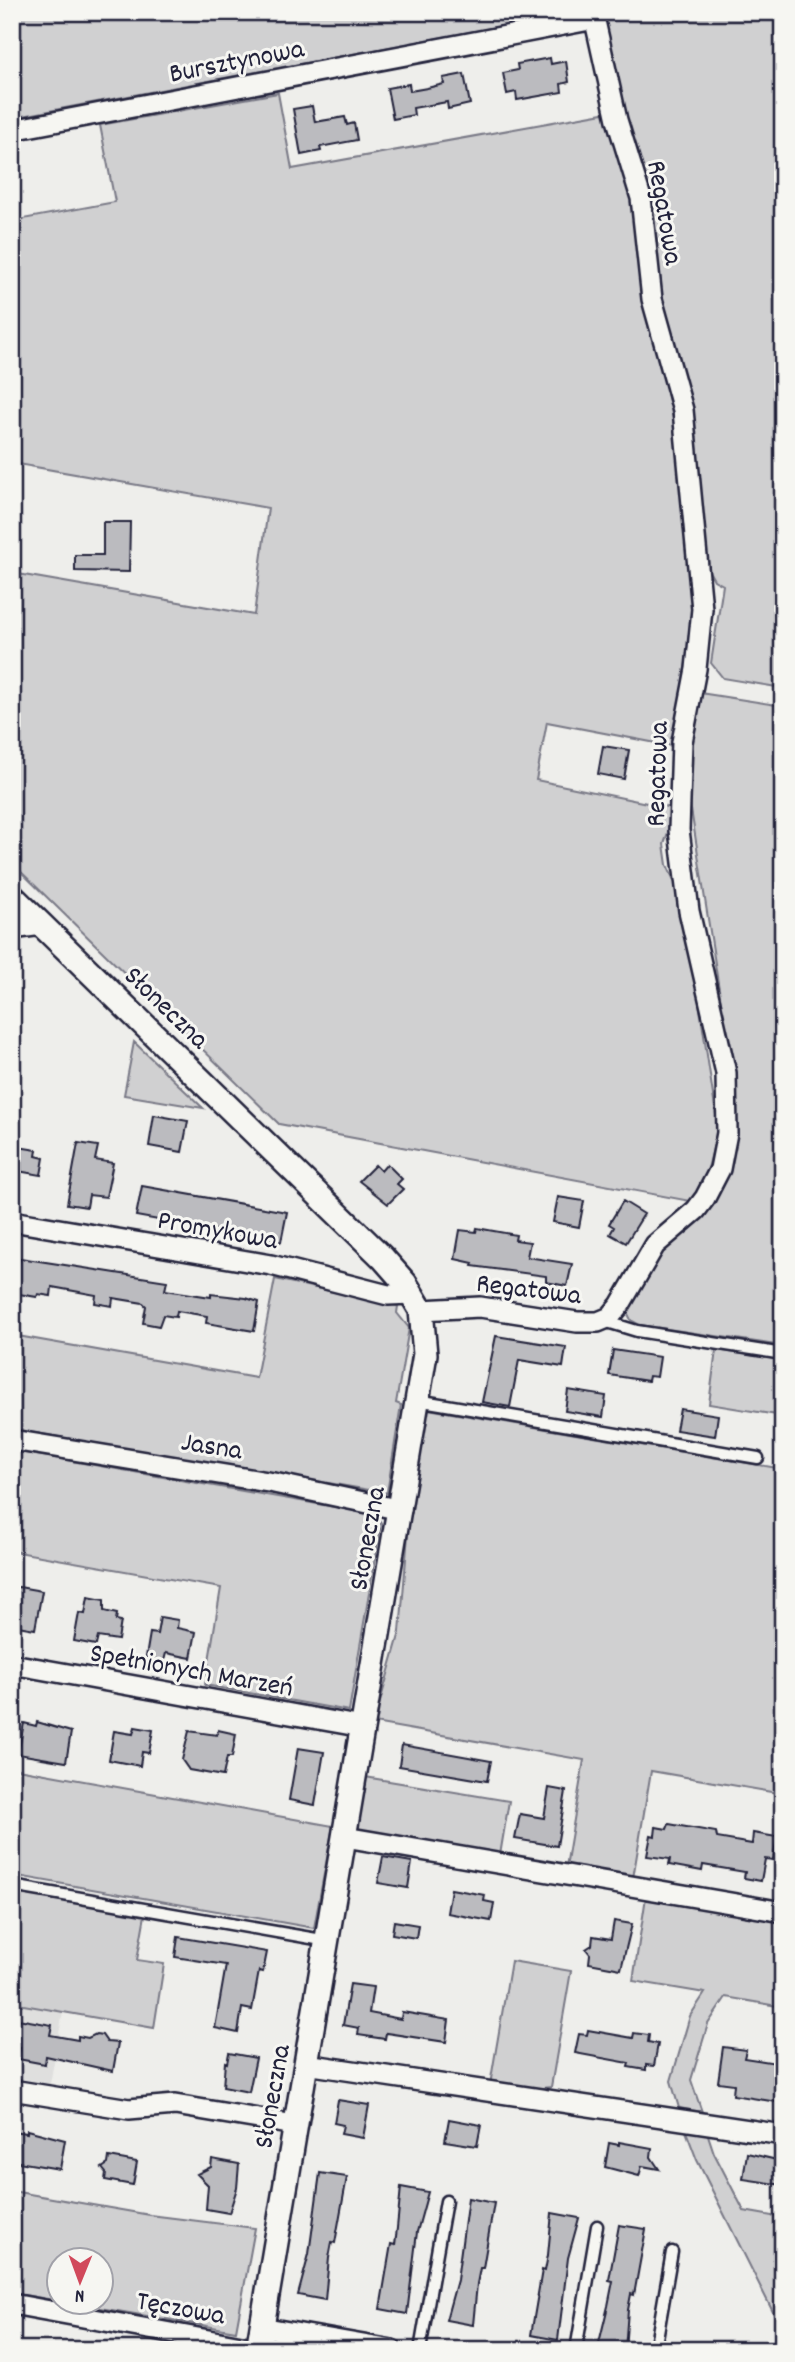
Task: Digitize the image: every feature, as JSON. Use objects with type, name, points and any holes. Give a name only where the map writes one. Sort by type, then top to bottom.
[{"type":"street","name":"Bursztynowa","points":[[12,130],[594,16]]},
{"type":"street","name":"Regatowa","points":[[417,1302],[480,1307],[577,1322],[603,1321],[620,1305],[655,1245],[696,1210],[713,1186],[724,1154],[726,1073],[689,911],[679,830],[685,710],[696,669],[702,609],[683,410],[652,299],[638,182],[617,120],[594,16]]},
{"type":"street","name":"Słoneczna","points":[[12,896],[383,1258],[417,1302],[425,1354],[401,1510],[259,2343]]},
{"type":"street","points":[[12,929],[42,925]]},
{"type":"street","name":"Promykowa","points":[[12,1221],[271,1265],[417,1302]]},
{"type":"street","name":"Jasna","points":[[12,1440],[274,1483],[401,1510]]},
{"type":"street","name":"Spełnionych Marzeń","points":[[12,1664],[363,1727]]},
{"type":"street","points":[[345,1837],[783,1912]]},
{"type":"street","points":[[306,2064],[783,2135]]},
{"type":"street","points":[[12,2090],[129,2109],[175,2105],[295,2125]]},
{"type":"street","name":"Tęczowa","points":[[12,2304],[259,2343],[392,2350]]},
{"type":"lane","points":[[603,1321],[637,1331],[783,1354]]},
{"type":"lane","points":[[417,1400],[758,1458]]},
{"type":"lane","points":[[12,1886],[328,1941]]},
{"type":"lane","points":[[421,2350],[446,2201]]},
{"type":"lane","points":[[576,2350],[597,2226]]},
{"type":"lane","points":[[655,2350],[672,2252]]},
{"type":"lane","points":[[259,2343],[290,2350]]},
{"type":"shaded area","points":[[12,12],[576,12],[12,118]]},
{"type":"shaded area","points":[[601,12],[783,12],[783,688],[723,678],[711,663],[723,585],[714,580],[705,564],[637,168]]},
{"type":"shaded area","points":[[278,93],[292,169],[609,112],[634,197],[647,304],[678,441],[693,622],[672,746],[547,722],[536,780],[676,809],[664,844],[667,865],[684,903],[718,1128],[703,1189],[695,1202],[279,1124],[12,863],[12,573],[254,615],[268,508],[18,464],[12,500],[12,221],[115,202],[100,125]]},
{"type":"shaded area","points":[[700,693],[783,706],[783,1346],[640,1325],[631,1320],[626,1310],[662,1247],[712,1201],[732,1073],[688,790],[686,749]]},
{"type":"shaded area","points":[[134,1042],[203,1108],[124,1095]]},
{"type":"shaded area","points":[[275,1279],[398,1306],[397,1313],[409,1328],[396,1403],[401,1405],[387,1493],[12,1429],[12,1335],[256,1378]]},
{"type":"shaded area","points":[[716,1350],[783,1360],[783,1416],[709,1404]]},
{"type":"shaded area","points":[[428,1409],[783,1469],[783,1794],[651,1771],[633,1878],[566,1867],[584,1760],[374,1723],[400,1632],[410,1510]]},
{"type":"shaded area","points":[[20,1452],[375,1514],[381,1523],[349,1711],[205,1685],[221,1588],[12,1551],[12,1497]]},
{"type":"shaded area","points":[[12,1768],[333,1826],[314,1928],[12,1875]]},
{"type":"shaded area","points":[[365,1777],[509,1801],[500,1855],[357,1831]]},
{"type":"shaded area","points":[[12,1892],[145,1915],[137,1960],[164,1964],[154,2028],[12,2003]]},
{"type":"shaded area","points":[[646,1897],[783,1920],[783,2007],[726,1997],[708,2024],[691,2080],[702,2112],[679,2108],[671,2081],[690,2016],[705,1993],[633,1981]]},
{"type":"shaded area","points":[[511,1961],[571,1971],[551,2087],[525,2090],[490,2085]]},
{"type":"shaded area","points":[[12,2003],[63,2012],[50,2084],[12,2077]]},
{"type":"shaded area","points":[[706,2129],[714,2153],[744,2211],[783,2218],[783,2332],[697,2160],[686,2131]]},
{"type":"shaded area","points":[[12,2191],[150,2215],[255,2228],[236,2331],[116,2311],[116,2246],[46,2246],[46,2299],[12,2293]]},
{"type":"building","points":[[550,58],[551,64],[566,61],[569,82],[561,84],[562,92],[517,100],[516,92],[507,94],[503,73],[518,70],[517,64]]},
{"type":"building","points":[[464,74],[470,104],[448,109],[447,102],[413,108],[414,115],[393,119],[387,88],[409,84],[410,91],[427,88],[444,84],[443,78]]},
{"type":"building","points":[[312,106],[315,122],[345,117],[347,125],[354,123],[357,140],[320,147],[321,151],[301,155],[293,109]]},
{"type":"building","points":[[103,522],[130,522],[129,572],[75,571],[75,555],[103,555]]},
{"type":"building","points":[[603,746],[629,750],[624,779],[598,774]]},
{"type":"building","points":[[154,1115],[188,1121],[182,1152],[149,1146]]},
{"type":"building","points":[[78,1143],[98,1146],[95,1160],[113,1163],[106,1197],[89,1195],[87,1207],[67,1204]]},
{"type":"building","points":[[12,1146],[37,1150],[36,1156],[44,1158],[41,1175],[12,1170]]},
{"type":"building","points":[[387,1164],[402,1179],[397,1184],[403,1189],[388,1204],[359,1181],[375,1165],[381,1171]]},
{"type":"building","points":[[142,1186],[287,1212],[281,1242],[136,1216]]},
{"type":"building","points":[[558,1197],[584,1201],[579,1227],[553,1222]]},
{"type":"building","points":[[623,1201],[644,1214],[626,1243],[610,1234],[614,1227],[609,1224]]},
{"type":"building","points":[[477,1228],[516,1235],[515,1240],[530,1242],[527,1257],[572,1264],[567,1286],[546,1282],[546,1276],[472,1266],[473,1263],[455,1259],[460,1230],[476,1232]]},
{"type":"building","points":[[20,1258],[167,1281],[165,1290],[211,1297],[211,1294],[246,1298],[259,1302],[254,1331],[206,1323],[207,1316],[177,1311],[176,1317],[163,1315],[159,1326],[143,1323],[146,1306],[143,1303],[113,1298],[112,1306],[95,1303],[96,1295],[52,1287],[51,1296],[13,1293]]},
{"type":"building","points":[[496,1336],[566,1347],[563,1367],[519,1360],[510,1407],[482,1402]]},
{"type":"building","points":[[613,1350],[660,1357],[657,1377],[649,1376],[648,1381],[609,1375]]},
{"type":"building","points":[[568,1390],[606,1396],[603,1417],[565,1411]]},
{"type":"building","points":[[680,1409],[718,1415],[715,1436],[676,1430]]},
{"type":"building","points":[[12,1588],[42,1591],[35,1629],[12,1625]]},
{"type":"building","points":[[88,1597],[104,1600],[104,1611],[117,1614],[116,1620],[121,1621],[118,1640],[98,1637],[96,1645],[74,1641],[79,1613],[85,1614]]},
{"type":"building","points":[[160,1617],[178,1620],[177,1628],[196,1632],[191,1658],[166,1653],[164,1661],[146,1657],[150,1633],[157,1634]]},
{"type":"building","points":[[37,1722],[71,1732],[66,1762],[18,1754],[24,1723],[36,1726]]},
{"type":"building","points":[[135,1727],[153,1730],[149,1753],[142,1752],[140,1766],[109,1760],[114,1731],[133,1734]]},
{"type":"building","points":[[218,1730],[236,1734],[232,1757],[227,1757],[223,1776],[189,1770],[182,1760],[189,1731],[217,1735]]},
{"type":"building","points":[[402,1745],[491,1761],[487,1781],[399,1766]]},
{"type":"building","points":[[298,1748],[324,1752],[315,1805],[289,1800]]},
{"type":"building","points":[[549,1788],[566,1791],[557,1846],[515,1839],[520,1814],[544,1818]]},
{"type":"building","points":[[669,1824],[716,1832],[717,1838],[752,1844],[753,1833],[777,1837],[773,1860],[765,1859],[761,1881],[744,1878],[745,1872],[703,1865],[702,1871],[669,1865],[670,1859],[647,1856],[651,1835],[655,1836],[656,1827],[667,1829]]},
{"type":"building","points":[[383,1857],[412,1862],[408,1888],[378,1883]]},
{"type":"building","points":[[451,1889],[485,1895],[484,1901],[494,1903],[491,1921],[447,1913]]},
{"type":"building","points":[[394,1921],[418,1925],[416,1938],[392,1934]]},
{"type":"building","points":[[614,1921],[632,1924],[621,1969],[589,1963],[590,1954],[586,1949],[592,1945],[593,1936],[611,1939]]},
{"type":"building","points":[[178,1937],[267,1952],[263,1972],[259,1971],[252,2010],[242,2008],[238,2033],[215,2028],[226,1965],[175,1957]]},
{"type":"building","points":[[350,1984],[373,1987],[369,2013],[401,2019],[402,2012],[449,2020],[446,2042],[386,2033],[385,2039],[358,2035],[359,2028],[343,2025]]},
{"type":"building","points":[[12,2018],[52,2025],[50,2035],[78,2040],[78,2036],[88,2038],[96,2034],[102,2035],[107,2042],[118,2043],[113,2071],[46,2056],[45,2064],[18,2059],[20,2048],[12,2046]]},
{"type":"building","points":[[588,2030],[633,2038],[634,2033],[649,2035],[648,2042],[658,2044],[654,2066],[646,2065],[646,2070],[628,2067],[629,2063],[575,2053],[579,2034],[587,2035]]},
{"type":"building","points":[[723,2047],[746,2050],[744,2058],[783,2064],[783,2103],[733,2095],[734,2084],[718,2082]]},
{"type":"building","points":[[229,2053],[256,2058],[249,2092],[223,2087],[225,2062],[227,2063]]},
{"type":"building","points":[[338,2100],[369,2105],[363,2138],[341,2134],[343,2125],[334,2123]]},
{"type":"building","points":[[449,2119],[481,2125],[477,2146],[445,2141]]},
{"type":"building","points":[[27,2130],[65,2140],[60,2169],[12,2161],[12,2131],[27,2133]]},
{"type":"building","points":[[619,2142],[652,2148],[651,2157],[659,2169],[642,2166],[639,2176],[605,2167],[609,2143],[619,2145]]},
{"type":"building","points":[[747,2153],[777,2160],[775,2167],[783,2168],[783,2185],[743,2179]]},
{"type":"building","points":[[109,2157],[137,2162],[133,2185],[105,2180],[106,2173],[102,2168],[108,2164]]},
{"type":"building","points":[[212,2159],[239,2164],[237,2188],[229,2213],[206,2209],[208,2185],[197,2174],[211,2167]]},
{"type":"building","points":[[320,2173],[347,2177],[335,2243],[332,2242],[329,2258],[325,2300],[298,2295],[309,2254]]},
{"type":"building","points":[[401,2187],[428,2192],[417,2232],[407,2314],[380,2309],[391,2244],[395,2245]]},
{"type":"building","points":[[468,2198],[494,2203],[483,2268],[480,2268],[477,2284],[473,2325],[446,2320],[457,2280]]},
{"type":"building","points":[[552,2213],[579,2218],[568,2258],[558,2340],[531,2335],[542,2270],[545,2271],[548,2255]]},
{"type":"building","points":[[619,2225],[646,2229],[634,2295],[631,2294],[628,2310],[625,2350],[598,2347],[613,2281],[609,2280]]}]
